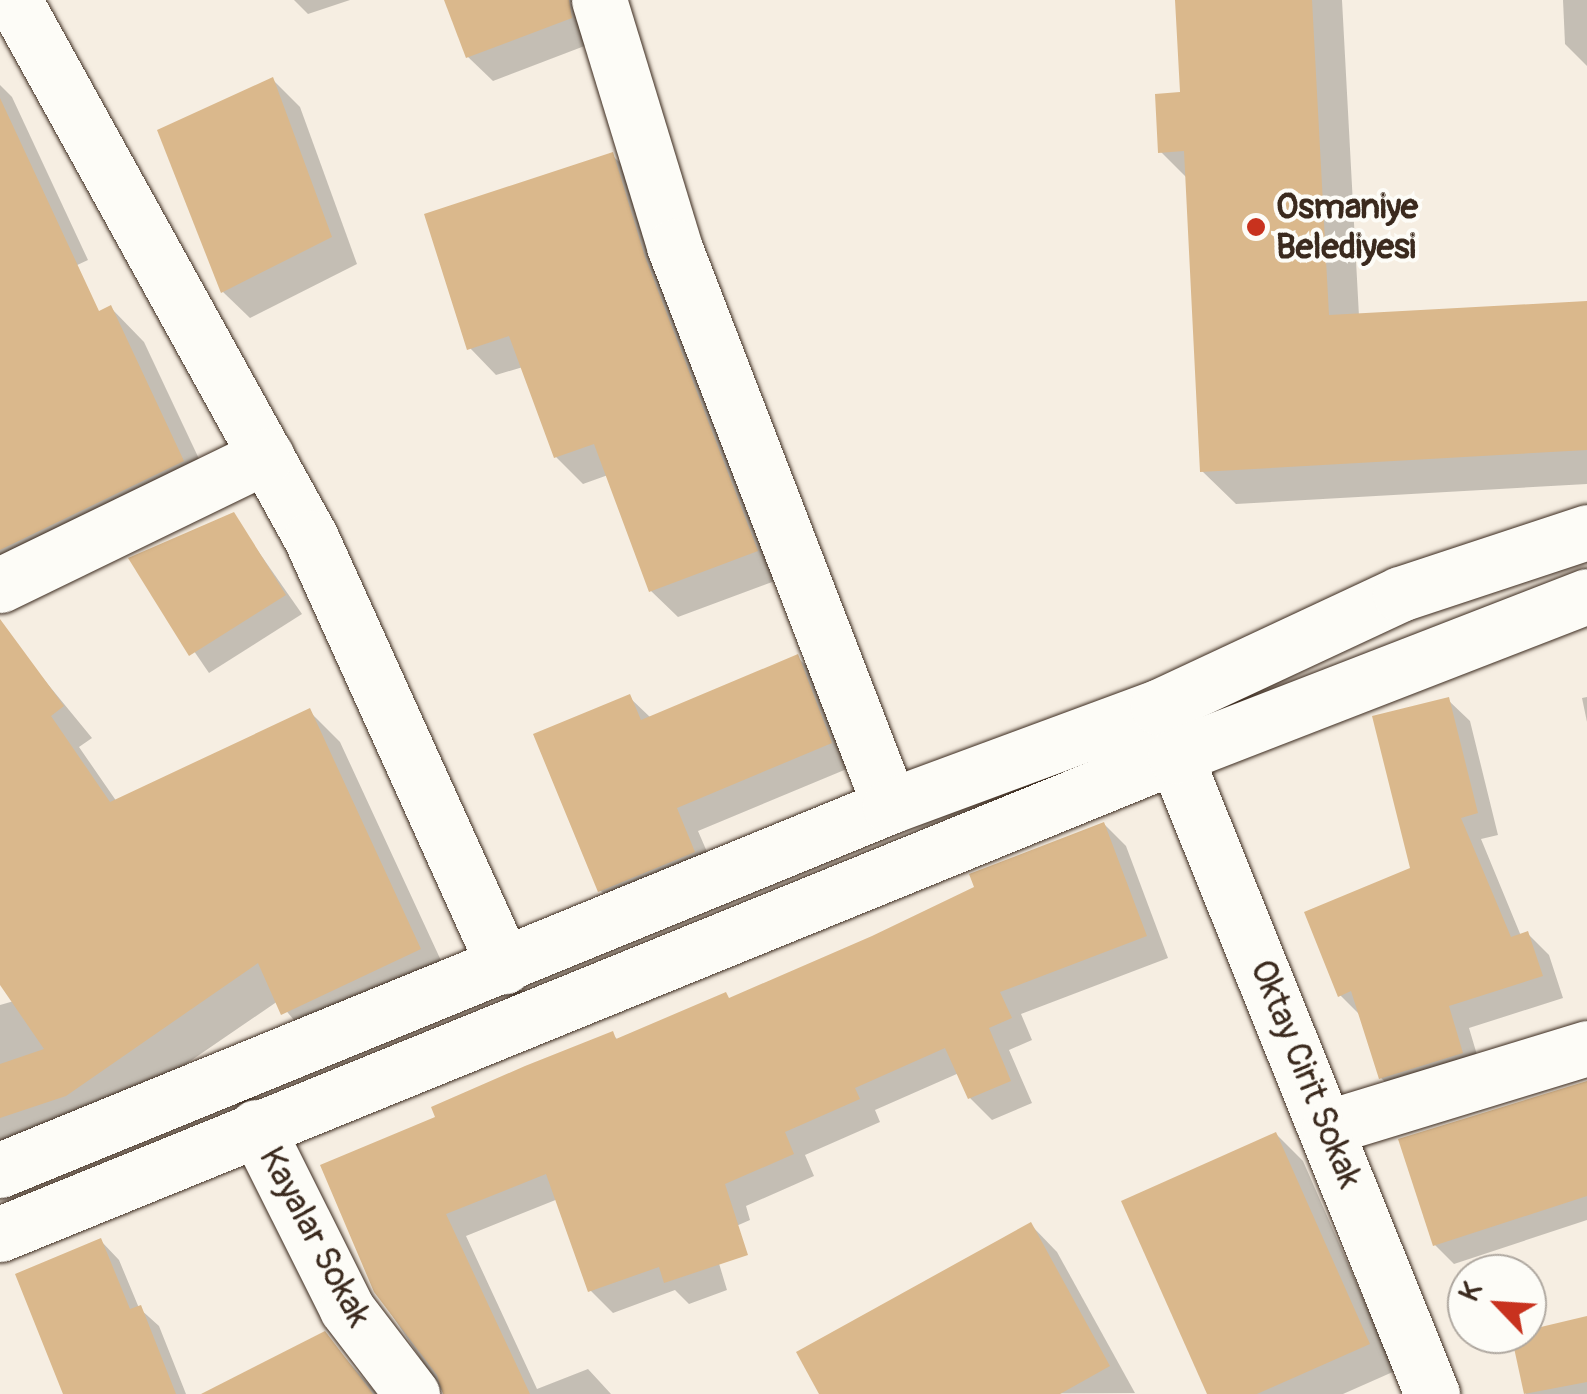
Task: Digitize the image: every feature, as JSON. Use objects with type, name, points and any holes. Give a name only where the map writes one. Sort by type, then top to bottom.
[{"type":"street","points":[[14,0],[311,538],[504,966]]},
{"type":"street","points":[[599,0],[674,246],[890,806]]},
{"type":"street","points":[[0,585],[266,456]]},
{"type":"street","points":[[0,1170],[206,1082],[504,966],[890,806],[1158,707],[1400,594],[1587,532]]},
{"type":"street","points":[[0,1234],[1175,756],[1587,596]]},
{"type":"street","name":"Oktay Cirit Sokak","points":[[1175,756],[1329,1127],[1432,1394]]},
{"type":"street","points":[[1329,1127],[1587,1048]]},
{"type":"street","points":[[206,1082],[256,1127]]},
{"type":"street","name":"Kayalar Sokak","points":[[256,1127],[347,1310],[412,1394]]},
{"type":"building","points":[[444,0],[569,0],[572,18],[466,58]]},
{"type":"building","name":"Osmaniye Belediyesi","points":[[1175,0],[1312,0],[1329,315],[1587,301],[1587,450],[1200,472],[1184,151],[1158,153],[1155,94],[1180,92]]},
{"type":"building","points":[[273,77],[332,237],[221,293],[157,130]]},
{"type":"building","points":[[0,98],[99,311],[111,305],[184,461],[0,550]]},
{"type":"building","points":[[613,152],[645,257],[758,551],[649,592],[594,444],[554,458],[509,336],[467,350],[424,214]]},
{"type":"building","points":[[234,512],[286,595],[189,656],[128,558]]},
{"type":"building","points":[[0,619],[64,706],[51,716],[110,802],[310,708],[421,949],[281,1015],[258,963],[66,1096],[0,1118],[0,1064],[44,1049],[0,985]]},
{"type":"building","points":[[798,654],[832,743],[677,808],[695,852],[598,892],[533,734],[630,694],[641,720]]},
{"type":"building","points":[[1449,697],[1478,813],[1461,818],[1511,937],[1528,931],[1543,976],[1449,1006],[1463,1053],[1379,1079],[1351,991],[1338,997],[1304,912],[1410,868],[1372,716]]},
{"type":"building","points":[[1104,822],[1147,936],[1000,992],[1012,1018],[989,1028],[1011,1081],[968,1099],[945,1048],[855,1088],[860,1099],[785,1132],[794,1154],[725,1184],[748,1255],[664,1283],[659,1267],[588,1292],[546,1174],[446,1214],[530,1394],[443,1394],[437,1375],[374,1292],[320,1165],[435,1117],[431,1107],[525,1066],[613,1031],[616,1039],[726,992],[729,998],[872,936],[974,887],[969,874]]},
{"type":"building","points":[[1587,1081],[1587,1196],[1433,1246],[1398,1139]]},
{"type":"building","points":[[1276,1132],[1370,1344],[1257,1394],[1207,1394],[1121,1201]]},
{"type":"building","points":[[1031,1222],[1110,1366],[1060,1394],[819,1394],[796,1352]]},
{"type":"building","points":[[101,1238],[130,1309],[141,1305],[176,1394],[63,1394],[15,1274]]},
{"type":"building","points":[[1587,1316],[1587,1382],[1524,1394],[1515,1354],[1547,1354],[1547,1325]]},
{"type":"building","points":[[325,1331],[373,1394],[201,1394]]},
{"type":"place","name":"Osmaniye Belediyesi","points":[[1256,227]]}]
